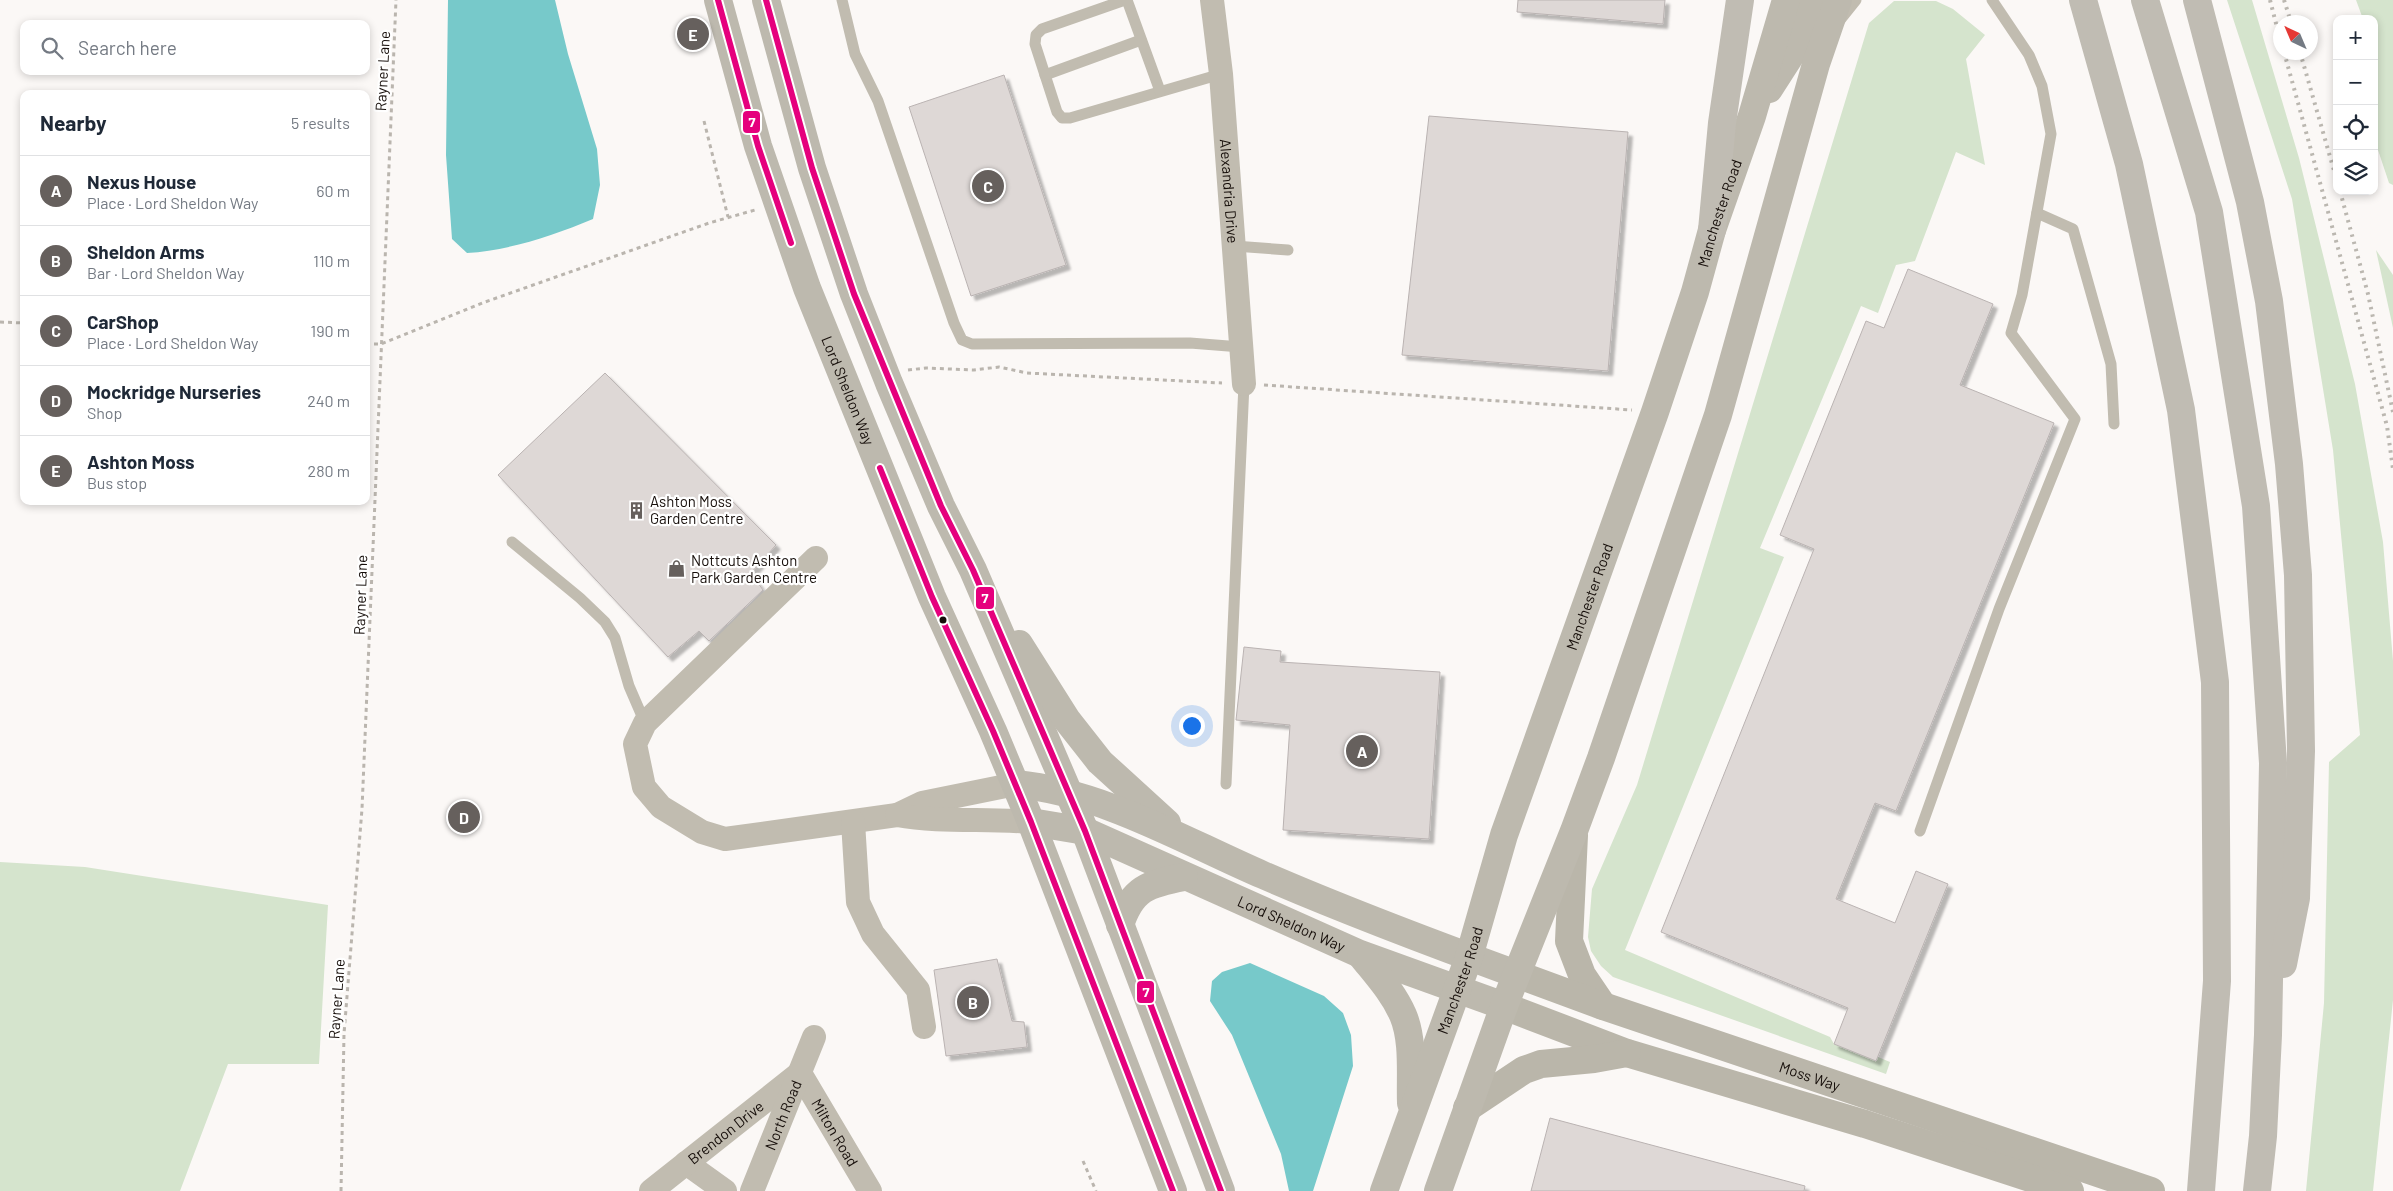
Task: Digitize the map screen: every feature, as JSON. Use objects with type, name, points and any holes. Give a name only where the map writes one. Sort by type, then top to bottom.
[{"type":"highway","name":"Lord Sheldon Way","points":[[718,0],[758,146],[807,288],[932,597],[1016,784],[1172,1191]]},
{"type":"highway","points":[[766,0],[812,168],[854,294],[941,506],[973,570],[1067,720],[1100,762],[1185,839]]},
{"type":"highway","points":[[1712,230],[1722,123],[1740,0]]},
{"type":"highway","name":"Manchester Road","points":[[1384,1191],[1469,957],[1504,835],[1655,412],[1712,230],[1752,116],[1786,0]]},
{"type":"highway","points":[[1752,116],[1794,50],[1810,0]]},
{"type":"highway","points":[[1438,1191],[1516,974],[1574,832],[1718,415],[1824,39],[1838,0]]},
{"type":"highway","points":[[2083,0],[2129,164],[2181,410],[2214,682],[2217,981],[2201,1191]]},
{"type":"highway","points":[[2146,0],[2209,212],[2256,506],[2273,763],[2268,1035],[2263,1136],[2256,1191]]},
{"type":"highway","points":[[2197,0],[2250,202],[2269,301],[2288,464],[2298,574],[2301,751],[2296,898],[2268,1035]]},
{"type":"highway","points":[[973,570],[1057,791],[1085,831],[1221,1191]]},
{"type":"highway","points":[[1016,784],[1057,791],[1110,807],[1262,875],[1414,938],[1469,957]]},
{"type":"highway","points":[[1031,822],[1038,819],[1046,808],[1048,796],[1057,791]]},
{"type":"highway","name":"Lord Sheldon Way","points":[[1031,822],[1085,831],[1184,877],[1360,954],[1504,1006]]},
{"type":"highway","points":[[1120,925],[1126,907],[1139,892],[1158,882],[1184,877]]},
{"type":"highway","points":[[1360,954],[1389,990],[1403,1016],[1408,1041],[1412,1118]]},
{"type":"highway","name":"Moss Way","points":[[1469,957],[1516,974]]},
{"type":"main road","points":[[1574,832],[1569,941],[1582,975],[1603,1006]]},
{"type":"main road","name":"Moss Way","points":[[1516,974],[1603,1006],[2141,1189]]},
{"type":"main road","name":"Moss Way","points":[[1504,1006],[1627,1053],[1865,1124],[2070,1191]]},
{"type":"main road","points":[[1467,1108],[1524,1070],[1541,1064],[1594,1059],[1627,1053]]},
{"type":"main road","points":[[2008,1170],[2032,1191]]},
{"type":"street","name":"Alexandria Drive","points":[[1212,0],[1221,74],[1244,384]]},
{"type":"street","points":[[816,558],[645,722],[635,744],[644,787],[661,807],[702,832],[725,839],[897,815],[922,803],[1016,784]]},
{"type":"street","points":[[897,815],[925,820],[995,819],[1031,822]]},
{"type":"street","points":[[852,822],[858,902],[873,934],[918,990],[924,1027]]},
{"type":"street","name":"North Road","points":[[752,1191],[814,1038]]},
{"type":"street","name":"Brendon Drive","points":[[651,1191],[800,1073]]},
{"type":"street","name":"Milton Road","points":[[800,1073],[870,1191]]},
{"type":"street","points":[[686,1163],[724,1191]]},
{"type":"lane","points":[[842,0],[855,54],[878,100],[954,323],[962,340],[972,344],[1190,343],[1241,347]]},
{"type":"lane","points":[[1160,91],[1126,0],[1042,29],[1036,35],[1035,44],[1057,112],[1062,118],[1070,118],[1221,74]]},
{"type":"lane","points":[[1824,39],[1856,0]]},
{"type":"lane","points":[[1920,831],[1999,609],[2075,419],[2011,333],[2022,295],[2052,134],[2042,86],[2029,55],[1992,0]]},
{"type":"lane","points":[[1045,75],[1141,40]]},
{"type":"lane","points":[[2037,213],[2074,229],[2110,364],[2114,424]]},
{"type":"lane","points":[[1234,246],[1288,250]]},
{"type":"lane","points":[[1226,784],[1244,384]]},
{"type":"lane","points":[[512,542],[580,598],[605,622],[615,638],[629,686],[645,722]]},
{"type":"path","name":"Rayner Lane","points":[[340,1191],[344,1034],[362,809],[396,0]]},
{"type":"path","points":[[704,121],[728,218]]},
{"type":"path","points":[[370,344],[381,344],[485,302],[709,223],[740,214]]},
{"type":"path","points":[[0,322],[20,323]]},
{"type":"path","points":[[901,374],[911,368],[974,370],[999,367],[1027,373],[1244,384],[1655,412]]},
{"type":"path","points":[[1082,1161],[1096,1191]]},
{"type":"green space","points":[[2227,0],[2252,0],[2299,158],[2355,384],[2383,542],[2393,661],[2393,1000],[2373,1191],[2306,1191],[2324,1003],[2329,762],[2360,735],[2333,450],[2292,199]]},
{"type":"green space","points":[[2356,0],[2393,0],[2393,185],[2389,183],[2378,150],[2378,15],[2362,15]]},
{"type":"green space","points":[[1894,1],[1936,1],[1953,9],[1985,35],[1966,59],[1985,165],[1956,152],[1915,261],[1896,265],[1878,313],[1861,306],[1760,548],[1784,557],[1625,950],[1830,1037],[1834,1044],[1876,1060],[1878,1057],[1890,1062],[1886,1074],[1613,977],[1601,966],[1591,951],[1588,937],[1592,889],[1637,785],[1869,23]]},
{"type":"green space","points":[[2376,250],[2393,275],[2393,328]]},
{"type":"green space","points":[[0,862],[85,867],[328,905],[319,1064],[228,1064],[180,1191],[0,1191]]},
{"type":"water","points":[[448,0],[555,0],[568,54],[597,149],[600,185],[593,219],[531,241],[499,249],[467,253],[452,239],[446,155]]},
{"type":"water","points":[[1250,963],[1324,996],[1343,1013],[1351,1035],[1353,1066],[1313,1191],[1289,1191],[1281,1154],[1232,1035],[1210,1001],[1212,981],[1222,972]]},
{"type":"building","points":[[1518,0],[1665,0],[1663,24],[1517,12]]},
{"type":"building","points":[[1004,75],[1066,265],[971,296],[909,107]]},
{"type":"building","points":[[1429,116],[1628,132],[1608,371],[1402,355]]},
{"type":"building","points":[[1908,269],[1993,304],[1960,385],[2054,423],[1896,811],[1875,803],[1836,899],[1895,923],[1916,871],[1948,884],[1876,1061],[1834,1044],[1848,1008],[1661,932],[1814,549],[1780,535],[1866,321],[1884,328]]},
{"type":"building","name":"Ashton Moss Garden Centre","points":[[605,373],[776,545],[751,573],[763,590],[709,641],[699,631],[668,657],[498,475]]},
{"type":"building","points":[[1244,647],[1281,651],[1280,662],[1440,672],[1429,839],[1283,830],[1290,725],[1236,720]]},
{"type":"building","points":[[997,959],[1012,1021],[1024,1022],[1027,1047],[946,1056],[934,970]]},
{"type":"building","points":[[1550,1118],[1805,1186],[1804,1191],[1531,1191]]},
{"type":"railway","points":[[2270,0],[2274,15]]},
{"type":"railway","points":[[2284,0],[2289,15]]},
{"type":"railway","points":[[2286,60],[2387,426],[2393,469]]},
{"type":"railway","points":[[2302,60],[2333,167]]},
{"type":"railway","points":[[2341,195],[2368,294],[2393,412]]},
{"type":"transit line","name":"7","points":[[718,0],[758,146],[791,243]]},
{"type":"transit line","name":"7","points":[[766,0],[812,168],[854,294],[941,506],[973,570],[1085,831],[1221,1191]]},
{"type":"transit line","name":"7","points":[[880,468],[932,597],[993,731],[1031,822],[1173,1191]]},
{"type":"place","name":"Ashton Moss","points":[[693,34]]},
{"type":"place","name":"CarShop","points":[[988,186]]},
{"type":"place","name":"Ashton Moss Garden Centre","points":[[636,510]]},
{"type":"place","name":"Nottcuts Ashton Park Garden Centre","points":[[677,569]]},
{"type":"place","name":"Nexus House","points":[[1362,751]]},
{"type":"place","name":"Mockridge Nurseries","points":[[464,817]]},
{"type":"place","name":"Sheldon Arms","points":[[973,1002]]}]
